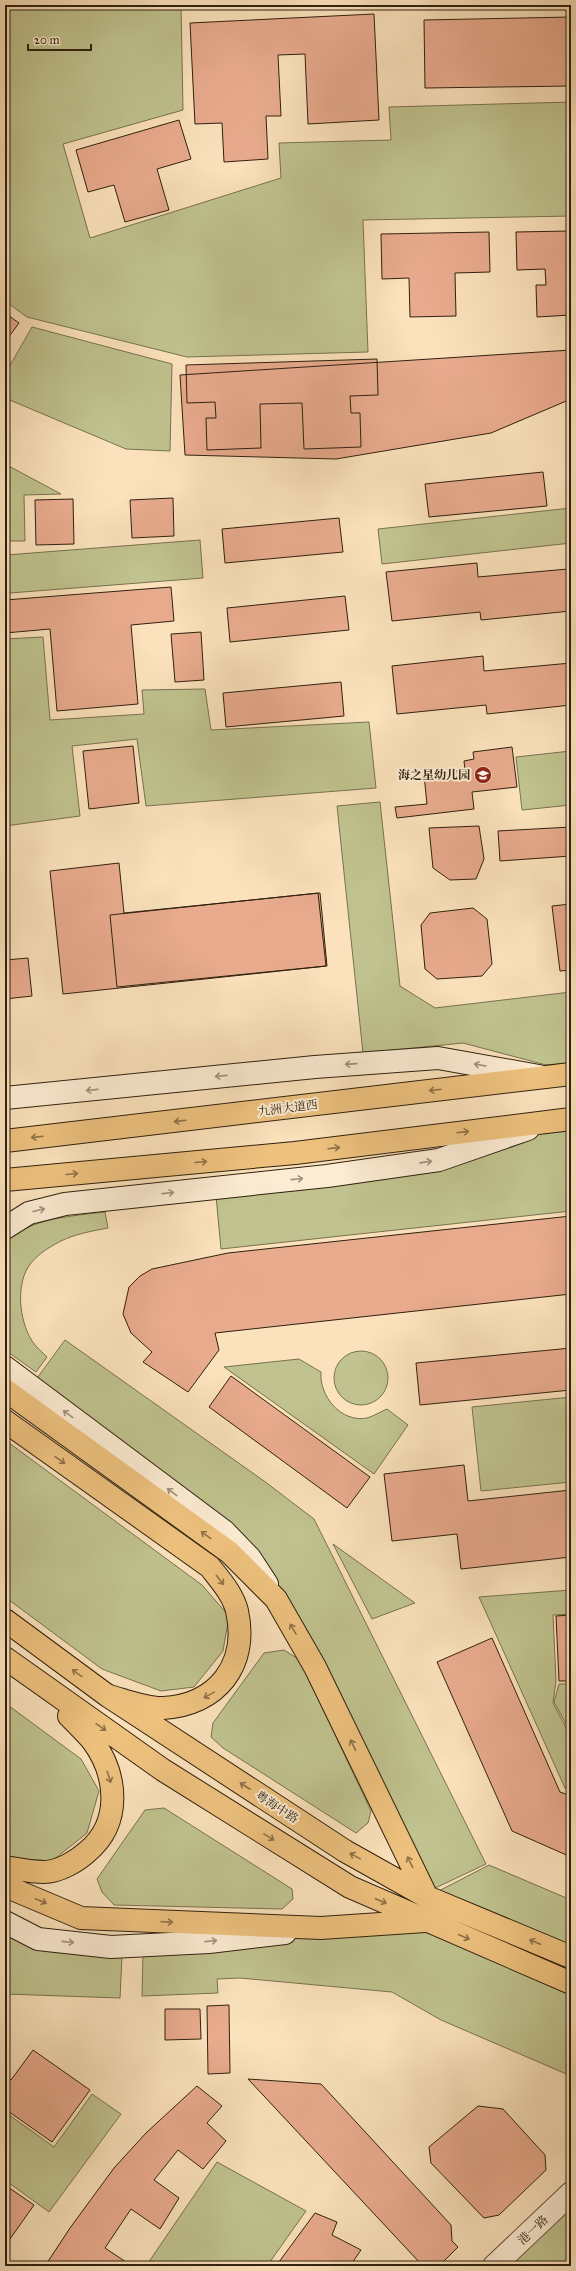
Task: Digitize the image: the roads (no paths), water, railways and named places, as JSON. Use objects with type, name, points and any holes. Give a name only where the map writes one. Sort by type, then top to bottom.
[{"type":"main road","points":[[5,1098],[315,1067],[438,1058],[546,1077]]},
{"type":"main road","name":"九洲大道西","points":[[5,1141],[571,1074]]},
{"type":"main road","points":[[5,1180],[295,1153],[571,1118]]},
{"type":"main road","points":[[5,1228],[29,1213],[65,1204],[327,1176],[439,1160],[548,1121]]},
{"type":"main road","points":[[5,1367],[224,1531],[250,1558],[276,1599],[315,1667],[426,1897]]},
{"type":"main road","points":[[5,1390],[229,1552],[276,1599]]},
{"type":"main road","points":[[5,1421],[210,1567],[226,1588],[236,1609],[239,1629],[236,1653],[229,1674],[215,1691],[192,1704],[161,1708],[108,1696]]},
{"type":"main road","name":"粤海中路","points":[[5,1620],[108,1696],[345,1851],[426,1897],[571,1957]]},
{"type":"main road","points":[[5,1658],[162,1770],[343,1883],[571,1983]]},
{"type":"main road","points":[[5,1867],[46,1872],[76,1862],[99,1842],[112,1813],[113,1788],[106,1766],[92,1741],[35,1680]]},
{"type":"main road","points":[[5,1886],[81,1918],[321,1928]]},
{"type":"main road","points":[[5,1922],[38,1939],[110,1947],[209,1942],[321,1928],[428,1921]]},
{"type":"main road","name":"港一路","points":[[494,2266],[571,2193]]},
{"type":"place","name":"海之星幼儿园","points":[[483,775]]}]
